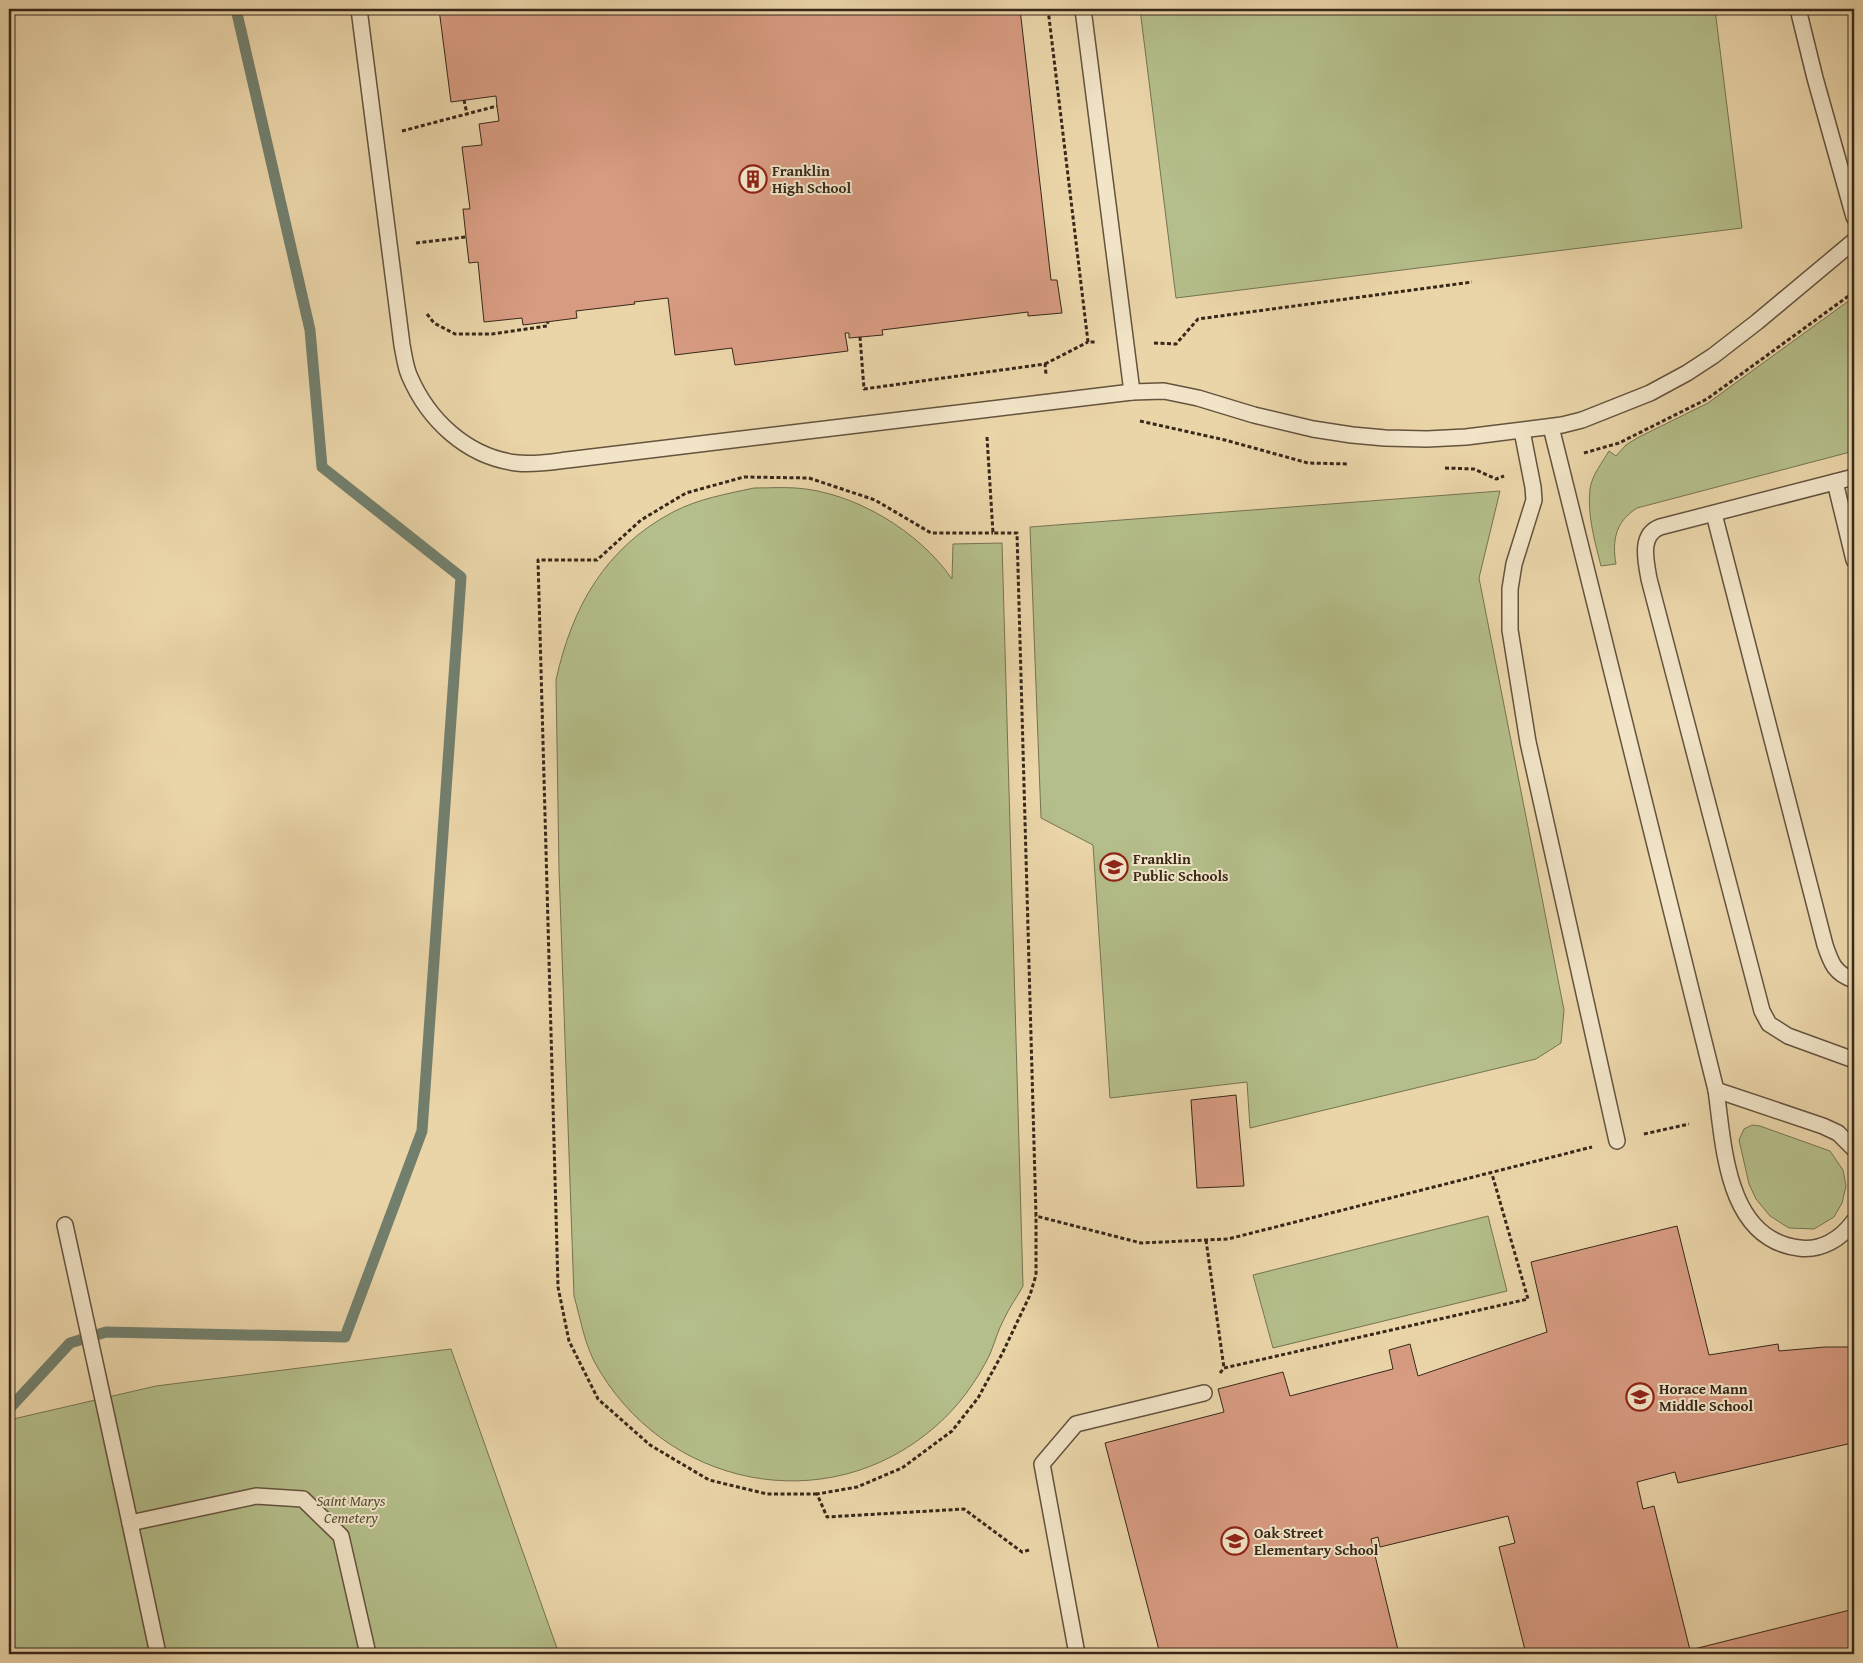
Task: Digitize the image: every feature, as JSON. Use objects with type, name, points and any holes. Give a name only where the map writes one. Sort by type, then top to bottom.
[{"type":"lane","points":[[358,9],[406,366],[424,404],[444,427],[464,442],[495,459],[519,464],[1132,392],[1158,391],[1190,396],[1273,420],[1352,435],[1427,439],[1551,427],[1582,420],[1650,393],[1687,372],[1713,356],[1854,241]]},
{"type":"lane","points":[[1083,9],[1132,392]]},
{"type":"lane","points":[[1798,9],[1815,78],[1854,217]]},
{"type":"lane","points":[[1551,427],[1716,1090],[1730,1176],[1741,1206],[1752,1224],[1761,1234],[1780,1244],[1793,1248],[1812,1248],[1834,1241],[1854,1221]]},
{"type":"lane","points":[[1522,431],[1534,500],[1514,564],[1510,589],[1510,630],[1528,742],[1617,1141]]},
{"type":"lane","points":[[1854,477],[1660,527],[1651,532],[1645,546],[1650,584],[1762,1011],[1769,1024],[1788,1036],[1854,1060]]},
{"type":"lane","points":[[1835,482],[1854,560]]},
{"type":"lane","points":[[1714,514],[1825,945],[1835,969],[1840,974],[1854,980]]},
{"type":"lane","points":[[1716,1090],[1823,1126],[1838,1133],[1854,1149]]},
{"type":"lane","points":[[65,1225],[158,1654]]},
{"type":"lane","points":[[1077,1654],[1042,1464],[1076,1424],[1204,1394]]},
{"type":"lane","points":[[130,1523],[256,1496],[303,1499],[341,1536],[368,1654]]},
{"type":"path","points":[[1048,9],[1088,342]]},
{"type":"path","points":[[464,100],[467,114]]},
{"type":"path","points":[[400,131],[498,106]]},
{"type":"path","points":[[414,244],[466,237]]},
{"type":"path","points":[[1045,364],[1088,342],[1176,344],[1198,319],[1472,282]]},
{"type":"path","points":[[422,309],[434,323],[455,334],[492,334],[548,326],[548,322]]},
{"type":"path","points":[[985,410],[993,533]]},
{"type":"path","points":[[744,477],[809,478],[875,500],[931,534],[1016,533],[1036,1216],[1036,1275],[1030,1295],[1002,1354],[978,1398],[952,1431],[902,1468],[857,1487],[817,1494],[767,1494],[709,1480],[650,1445],[598,1399],[569,1340],[558,1287],[538,560],[597,560],[641,520],[686,493],[744,477]]},
{"type":"path","points":[[1036,1216],[1142,1243],[1228,1239],[1689,1124]]},
{"type":"path","points":[[1204,1394],[1224,1368],[1528,1299],[1492,1174]]},
{"type":"path","points":[[1206,1240],[1224,1368]]},
{"type":"path","points":[[817,1494],[827,1517],[964,1510],[1022,1552],[1056,1542]]},
{"type":"green space","points":[[1140,9],[1715,9],[1742,228],[1176,298]]},
{"type":"green space","points":[[1854,297],[1854,451],[1637,508],[1624,519],[1617,533],[1614,548],[1616,564],[1601,566],[1594,538],[1589,499],[1591,484],[1595,474],[1609,451],[1616,456],[1626,445],[1637,438],[1708,403]]},
{"type":"green space","points":[[754,488],[791,488],[818,491],[862,506],[903,530],[922,545],[952,579],[953,544],[1002,543],[1023,1286],[1000,1327],[990,1354],[979,1374],[959,1402],[936,1426],[893,1456],[846,1474],[798,1481],[750,1477],[703,1462],[661,1438],[624,1404],[594,1361],[585,1337],[574,1296],[559,869],[556,680],[571,628],[582,604],[610,562],[628,543],[649,527],[683,507],[712,497]]},
{"type":"green space","points":[[1500,491],[1479,578],[1564,1010],[1561,1043],[1536,1059],[1250,1128],[1247,1082],[1110,1098],[1093,845],[1041,818],[1030,527]]},
{"type":"green space","points":[[1752,1125],[1760,1126],[1830,1151],[1843,1170],[1846,1186],[1842,1203],[1834,1217],[1814,1229],[1789,1228],[1770,1216],[1756,1199],[1749,1184],[1739,1140],[1744,1129]]},
{"type":"green space","points":[[1488,1216],[1507,1291],[1273,1348],[1253,1275]]},
{"type":"green space","name":"Saint Marys Cemetery","points":[[451,1349],[559,1654],[9,1654],[9,1420],[156,1386]]},
{"type":"building","name":"Franklin High School","points":[[439,9],[1020,9],[1051,280],[1057,280],[1062,313],[1028,316],[1028,312],[882,330],[883,335],[849,338],[849,333],[845,333],[848,351],[735,365],[732,348],[675,355],[668,298],[576,311],[577,318],[523,325],[522,318],[484,322],[478,262],[469,263],[463,209],[470,209],[462,147],[482,145],[479,124],[499,121],[496,96],[451,102]]},
{"type":"building","points":[[1236,1095],[1244,1186],[1197,1188],[1191,1100]]},
{"type":"building","points":[[1677,1226],[1709,1355],[1778,1344],[1779,1351],[1825,1347],[1854,1347],[1854,1451],[1852,1443],[1678,1483],[1675,1472],[1637,1482],[1643,1509],[1654,1506],[1690,1650],[1854,1609],[1854,1654],[1526,1654],[1499,1547],[1515,1543],[1508,1516],[1380,1547],[1378,1537],[1371,1539],[1399,1654],[1160,1654],[1105,1443],[1224,1412],[1218,1389],[1283,1372],[1290,1396],[1393,1369],[1389,1350],[1410,1344],[1418,1376],[1547,1332],[1531,1262]]},
{"type":"waterway","points":[[9,1409],[70,1343],[106,1332],[345,1337],[422,1131],[461,577],[322,467],[310,330],[236,9]]},
{"type":"place","name":"Franklin High School","points":[[753,179]]},
{"type":"place","name":"Franklin Public Schools","points":[[1114,867]]},
{"type":"place","name":"Horace Mann Middle School","points":[[1640,1397]]},
{"type":"place","name":"Oak Street Elementary School","points":[[1235,1541]]}]
